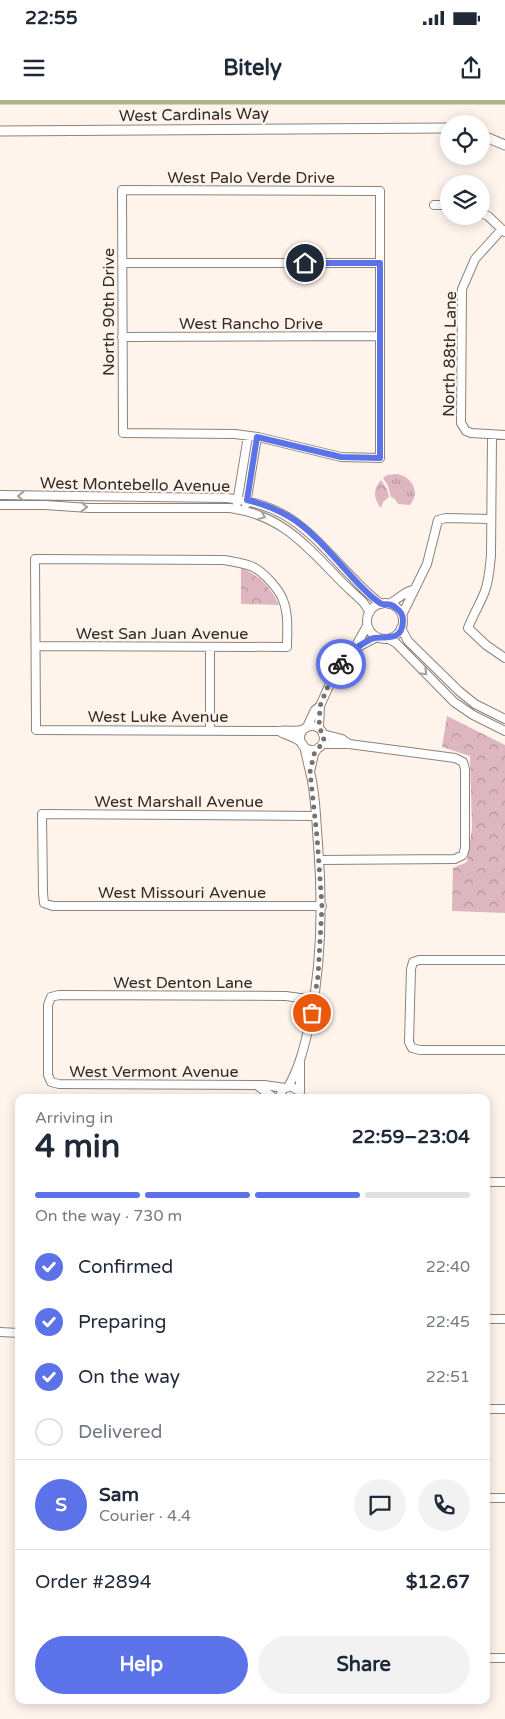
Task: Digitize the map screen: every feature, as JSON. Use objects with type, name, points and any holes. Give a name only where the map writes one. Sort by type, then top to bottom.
[{"type":"main road","name":"West Cardinals Way","points":[[0,131],[440,128]]},
{"type":"main road","points":[[490,138],[505,145]]},
{"type":"street","name":"West Palo Verde Drive","points":[[122,190],[380,191],[380,263]]},
{"type":"street","name":"North 90th Drive","points":[[122,190],[123,433],[248,436]]},
{"type":"street","points":[[434,204],[440,204]]},
{"type":"street","points":[[490,218],[504,230]]},
{"type":"street","name":"North 88th Lane","points":[[492,434],[466,431],[462,423],[462,289],[475,259],[504,230]]},
{"type":"street","points":[[122,263],[380,263],[380,458],[341,457],[248,436],[236,509]]},
{"type":"street","name":"West Rancho Drive","points":[[122,337],[380,336]]},
{"type":"street","points":[[505,434],[492,434],[491,555],[489,575],[485,591],[474,611],[468,628],[486,645],[505,658]]},
{"type":"street","points":[[245,510],[257,437]]},
{"type":"street","name":"West Montebello Avenue","points":[[0,495],[247,500],[280,512],[296,521],[310,532],[362,588],[385,604]]},
{"type":"street","name":"West Montebello Avenue","points":[[0,505],[245,510],[275,522],[301,540],[363,602],[370,612]]},
{"type":"street","points":[[402,615],[427,564],[438,520],[446,518],[491,519]]},
{"type":"street","name":"West San Juan Avenue","points":[[35,559],[224,560],[240,562],[255,568],[277,590],[283,599],[286,612],[287,647],[36,646],[35,559]]},
{"type":"street","points":[[301,1094],[300,1062],[318,976],[322,906],[310,772],[301,736],[320,706],[338,668],[354,649],[367,626],[367,620],[374,606],[385,604],[403,596],[407,591],[413,590]]},
{"type":"street","points":[[385,604],[399,610],[402,615],[403,624],[401,628],[398,633],[389,639]]},
{"type":"street","points":[[367,626],[377,637],[389,639],[396,643],[454,702],[473,715],[505,731]]},
{"type":"street","points":[[401,628],[408,641],[459,691],[475,704],[505,719]]},
{"type":"street","points":[[354,649],[377,637]]},
{"type":"street","name":"West Luke Avenue","points":[[36,646],[36,730],[300,731],[306,728]]},
{"type":"street","points":[[210,647],[210,730]]},
{"type":"street","points":[[310,772],[314,754],[320,746],[320,706]]},
{"type":"street","points":[[306,728],[316,726],[321,731],[349,744]]},
{"type":"street","name":"West Luke Avenue","points":[[279,731],[298,739],[303,745]]},
{"type":"street","points":[[303,745],[310,749],[320,746],[349,744],[455,758],[463,762],[465,769],[465,848],[462,855],[455,859],[319,860]]},
{"type":"street","name":"West Marshall Avenue","points":[[44,903],[42,814],[315,816]]},
{"type":"street","name":"West Missouri Avenue","points":[[44,903],[53,906],[322,906]]},
{"type":"street","points":[[505,960],[418,960],[413,962],[410,969],[409,1042],[412,1048],[420,1050],[505,1050]]},
{"type":"street","name":"West Denton Lane","points":[[50,1082],[48,1075],[48,1005],[51,997],[59,995],[286,996],[314,1000]]},
{"type":"street","points":[[280,1094],[286,1087],[300,1062]]},
{"type":"street","name":"West Vermont Avenue","points":[[50,1082],[59,1084],[264,1085],[296,1088],[300,1094]]},
{"type":"street","name":"West Vermont Avenue","points":[[258,1086],[269,1094]]},
{"type":"street","points":[[490,1182],[505,1182]]},
{"type":"street","points":[[490,1319],[505,1319]]},
{"type":"street","points":[[0,1332],[15,1333]]},
{"type":"street","points":[[490,1409],[505,1409]]},
{"type":"street","points":[[490,1498],[505,1498]]},
{"type":"street","points":[[490,1658],[505,1658]]},
{"type":"green space","points":[[387,475],[402,475],[413,485],[415,495],[410,505],[398,504],[391,497],[388,486],[383,478]]},
{"type":"green space","points":[[381,480],[387,489],[389,497],[383,502],[381,508],[376,501],[375,494],[376,487]]},
{"type":"green space","points":[[241,568],[254,574],[264,582],[279,605],[241,604]]},
{"type":"green space","points":[[447,716],[505,745],[505,913],[452,911],[453,868],[467,862],[472,828],[470,756],[442,747]]},
{"type":"waterway","points":[[0,101],[505,101]]},
{"type":"way so far","points":[[312,1013],[318,976],[322,906],[310,772],[314,754],[324,741],[322,731],[319,728],[320,706],[328,686],[341,664]]},
{"type":"route","points":[[305,263],[380,263],[380,458],[341,457],[257,437],[247,500],[280,512],[296,521],[310,532],[372,597],[381,604],[391,604],[399,610],[403,618],[403,624],[398,633],[389,639],[377,637],[372,639],[354,649],[341,664]]}]
